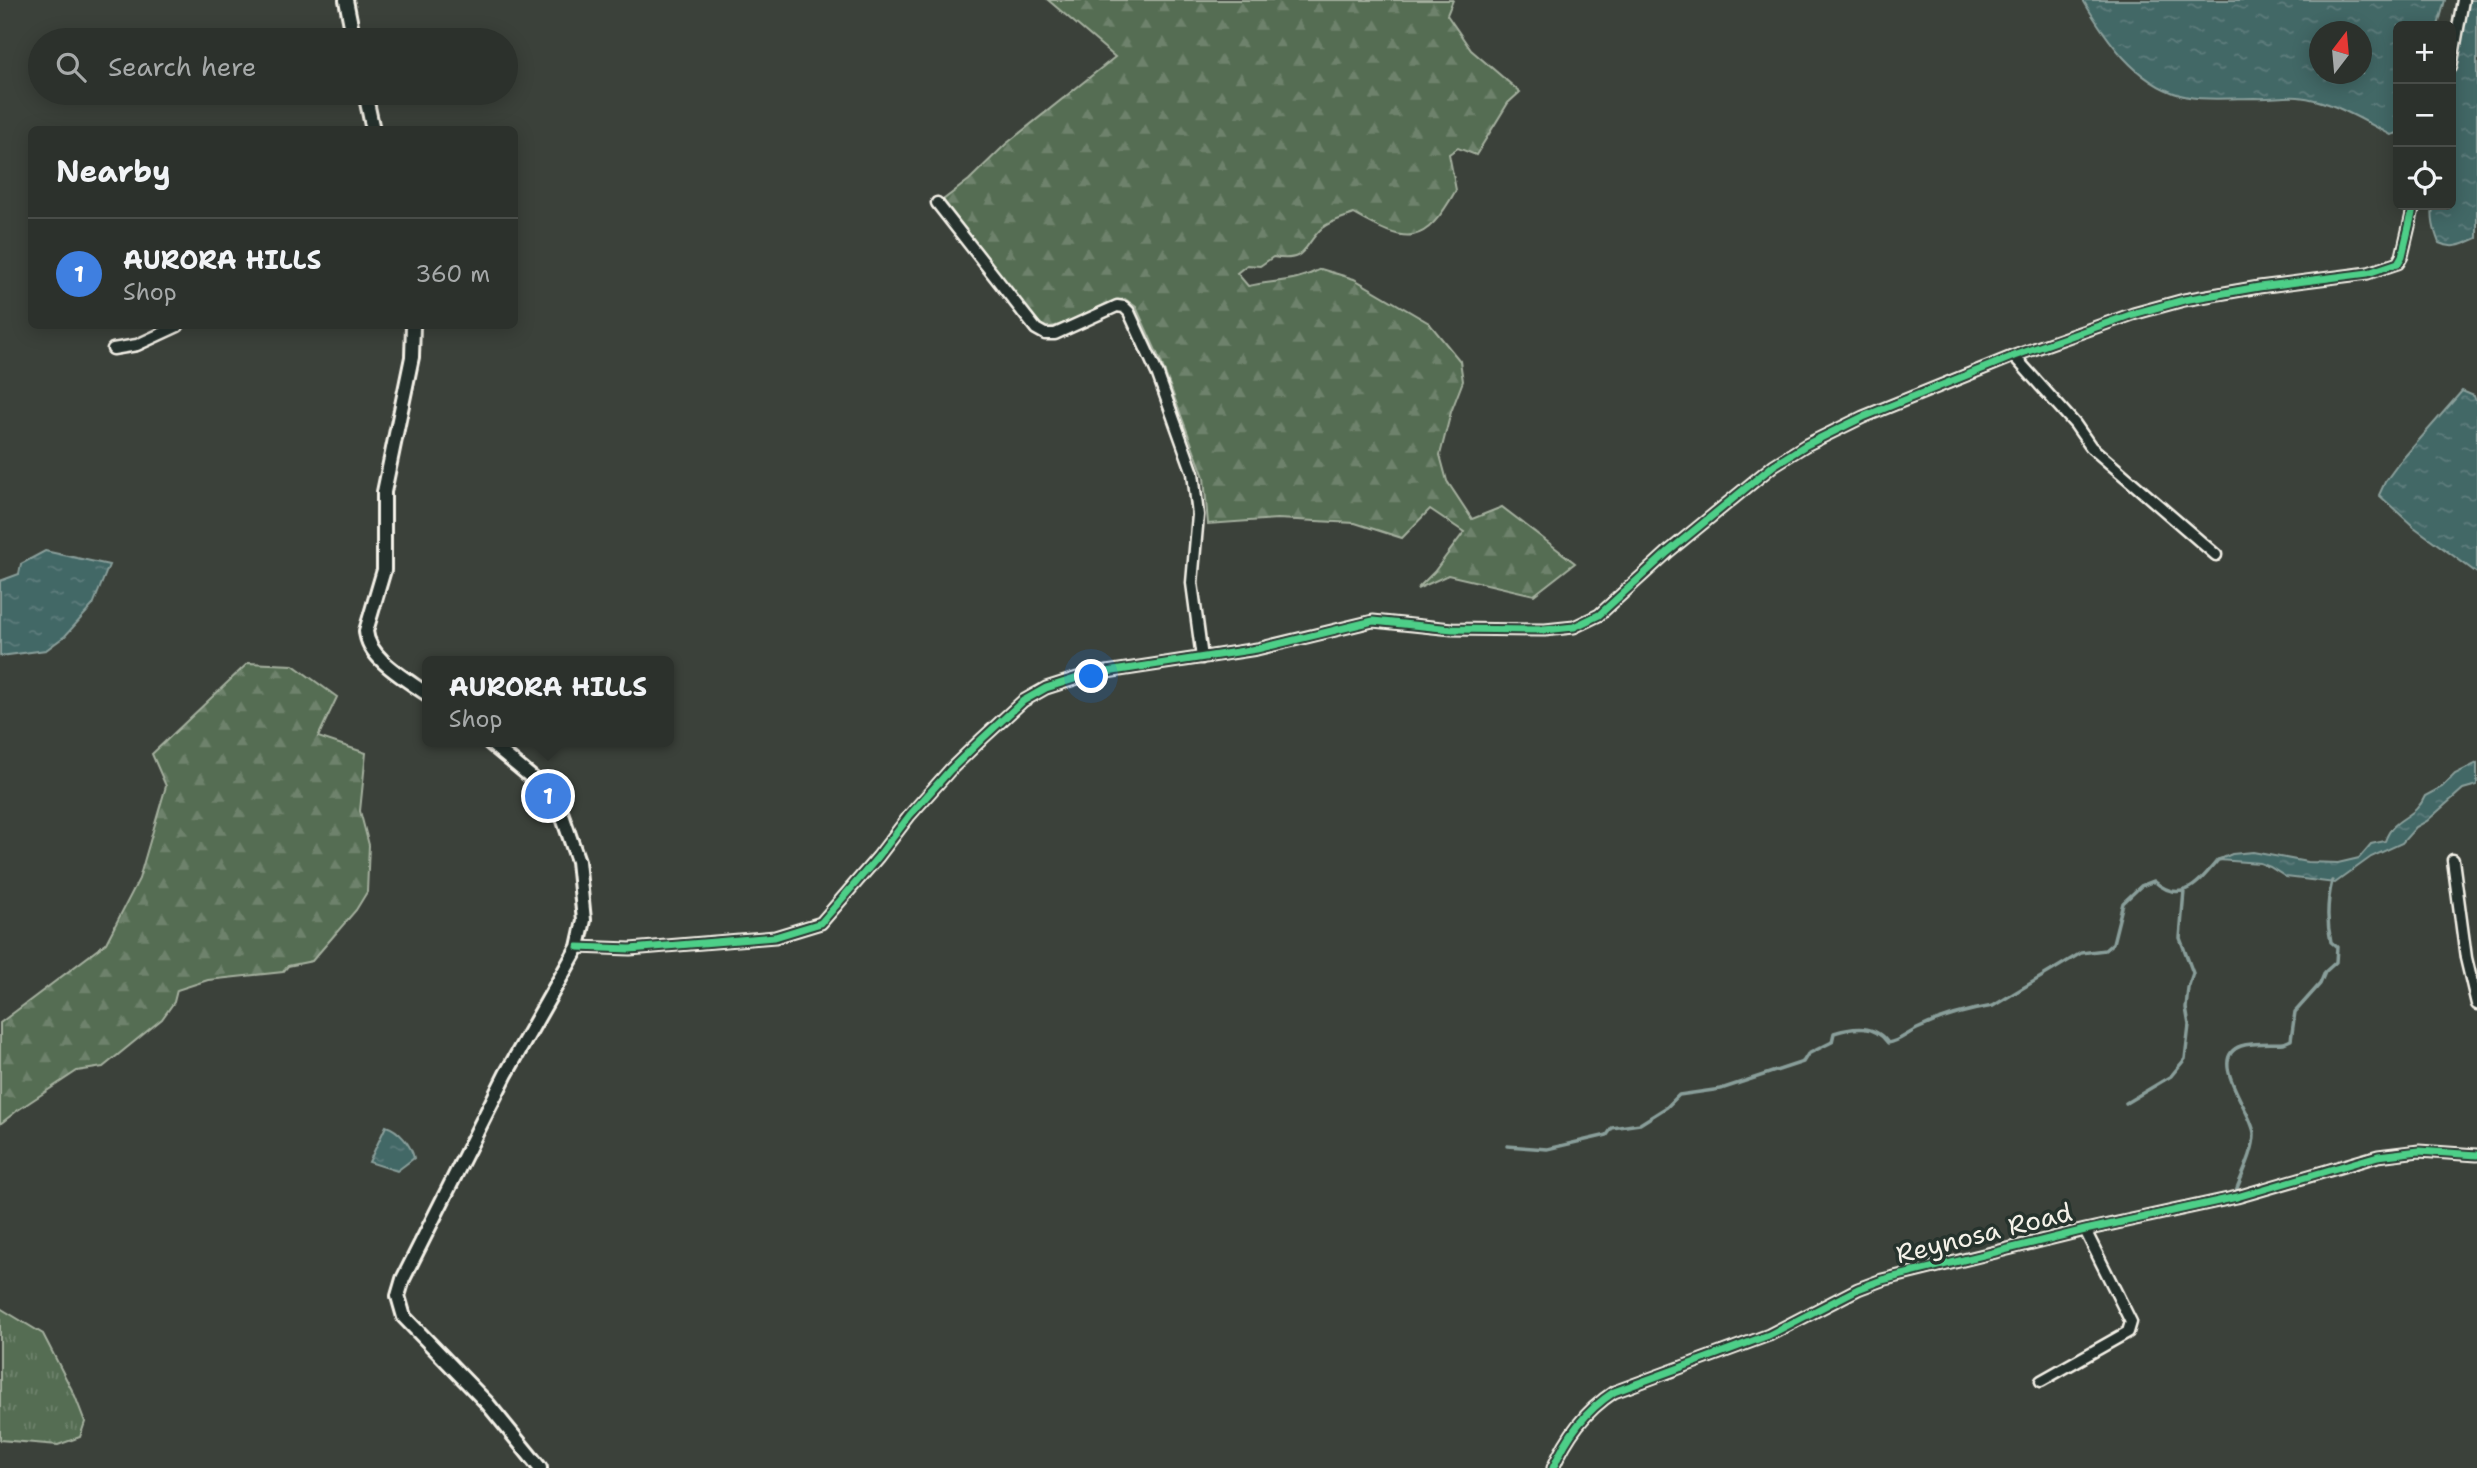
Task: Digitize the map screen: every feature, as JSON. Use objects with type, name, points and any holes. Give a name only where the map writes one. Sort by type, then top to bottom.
[{"type":"street","points":[[346,0],[352,28]]},
{"type":"street","points":[[2456,39],[2463,0]]},
{"type":"street","points":[[368,105],[372,126]]},
{"type":"street","points":[[937,203],[1035,329],[1055,334],[1117,306],[1124,307],[1129,313],[1158,375],[1193,473],[1198,515],[1192,583],[1202,658]]},
{"type":"street","points":[[578,947],[630,949],[775,937],[821,923],[950,770],[1023,701],[1046,688],[1087,674],[1257,649],[1373,621],[1452,629],[1545,630],[1574,627],[1599,615],[1679,543],[1774,465],[1863,418],[2014,356],[2133,314],[2184,300],[2259,287],[2346,278],[2387,268],[2398,263],[2402,256],[2413,210]]},
{"type":"street","points":[[113,349],[146,342],[172,329]]},
{"type":"street","points":[[413,329],[412,357],[384,492],[384,570],[366,631],[367,641],[373,651],[422,690]]},
{"type":"street","points":[[2014,356],[2075,424],[2091,447],[2216,555]]},
{"type":"street","points":[[495,747],[542,786],[561,812],[578,861],[584,920],[578,947],[506,1074],[415,1254],[398,1296],[404,1317],[487,1403],[540,1468]]},
{"type":"street","points":[[2453,860],[2466,958],[2477,1004]]},
{"type":"street","name":"Reynosa Road","points":[[1553,1468],[1584,1415],[1614,1392],[1769,1335],[1858,1289],[1882,1280],[2085,1230],[2237,1197],[2378,1156],[2419,1151],[2477,1156]]},
{"type":"street","points":[[2041,1381],[2131,1328],[2130,1319],[2085,1230]]},
{"type":"green space","points":[[1048,0],[1453,0],[1447,15],[1471,50],[1520,92],[1508,103],[1476,155],[1458,148],[1449,154],[1456,190],[1445,209],[1424,231],[1413,235],[1388,231],[1354,214],[1325,226],[1298,255],[1292,258],[1273,257],[1260,266],[1247,265],[1237,273],[1248,286],[1294,279],[1321,269],[1354,279],[1429,323],[1460,361],[1463,381],[1451,412],[1440,455],[1447,481],[1472,519],[1502,507],[1575,563],[1534,595],[1448,575],[1417,589],[1434,572],[1464,532],[1430,509],[1402,538],[1355,523],[1277,519],[1208,524],[1204,477],[1161,362],[1136,307],[1125,299],[1115,301],[1066,323],[1045,328],[1031,315],[943,200],[969,180],[1006,144],[1115,57]]},
{"type":"green space","points":[[248,663],[293,665],[337,697],[318,737],[366,753],[360,811],[369,845],[367,892],[356,910],[312,961],[288,966],[283,972],[208,980],[177,990],[174,1002],[162,1019],[103,1067],[77,1071],[0,1124],[0,1023],[106,943],[139,879],[166,786],[152,754]]},
{"type":"green space","points":[[0,1308],[43,1334],[75,1396],[85,1422],[80,1437],[58,1445],[0,1440]]},
{"type":"water","points":[[2083,0],[2445,0],[2439,21],[2393,21],[2391,135],[2346,112],[2310,99],[2227,99],[2180,95],[2149,80],[2112,44]]},
{"type":"water","points":[[2467,0],[2477,0],[2477,238],[2449,246],[2439,243],[2432,210],[2456,210],[2456,58]]},
{"type":"water","points":[[2462,391],[2474,396],[2477,404],[2477,573],[2414,527],[2379,495],[2399,463]]},
{"type":"water","points":[[45,551],[109,565],[93,605],[65,636],[46,650],[0,656],[0,581],[19,574],[21,564]]},
{"type":"water","points":[[2477,763],[2477,785],[2463,789],[2427,821],[2416,827],[2402,843],[2371,857],[2335,883],[2286,877],[2260,863],[2218,860],[2232,854],[2253,852],[2307,862],[2338,863],[2359,858],[2371,844],[2385,841],[2394,826],[2416,810],[2425,796],[2442,787],[2455,774]]},
{"type":"water","points":[[386,1126],[404,1139],[414,1158],[397,1171],[369,1162]]},
{"type":"waterway","points":[[1507,1146],[1547,1149],[1607,1135],[1612,1128],[1640,1124],[1667,1107],[1679,1095],[1721,1089],[1803,1062],[1808,1054],[1832,1042],[1834,1033],[1849,1029],[1870,1030],[1888,1043],[1945,1018],[1993,1006],[2081,953],[2105,950],[2113,943],[2123,903],[2141,886],[2154,881],[2164,888],[2182,891],[2197,883],[2222,859]]},
{"type":"waterway","points":[[2236,1191],[2250,1155],[2254,1134],[2229,1074],[2231,1052],[2241,1046],[2284,1043],[2291,1040],[2295,1012],[2320,984],[2325,972],[2336,962],[2337,947],[2331,942],[2328,919],[2332,881]]},
{"type":"waterway","points":[[2126,1103],[2171,1076],[2185,1059],[2189,1025],[2186,1008],[2193,973],[2180,938],[2184,891]]},
{"type":"cycle path","points":[[578,947],[630,949],[775,937],[821,923],[950,770],[1023,701],[1046,688],[1087,675],[1257,649],[1373,621],[1452,629],[1545,630],[1574,627],[1599,615],[1668,552],[1774,465],[1806,445],[1863,417],[2014,356],[2133,314],[2184,300],[2368,273],[2398,263],[2413,210]]},
{"type":"cycle path","points":[[1553,1468],[1578,1425],[1594,1407],[1614,1392],[1769,1335],[1858,1289],[1882,1280],[2085,1230],[2237,1197],[2378,1156],[2419,1151],[2477,1155]]},
{"type":"place","name":"AURORA HILLS","points":[[548,796]]}]
